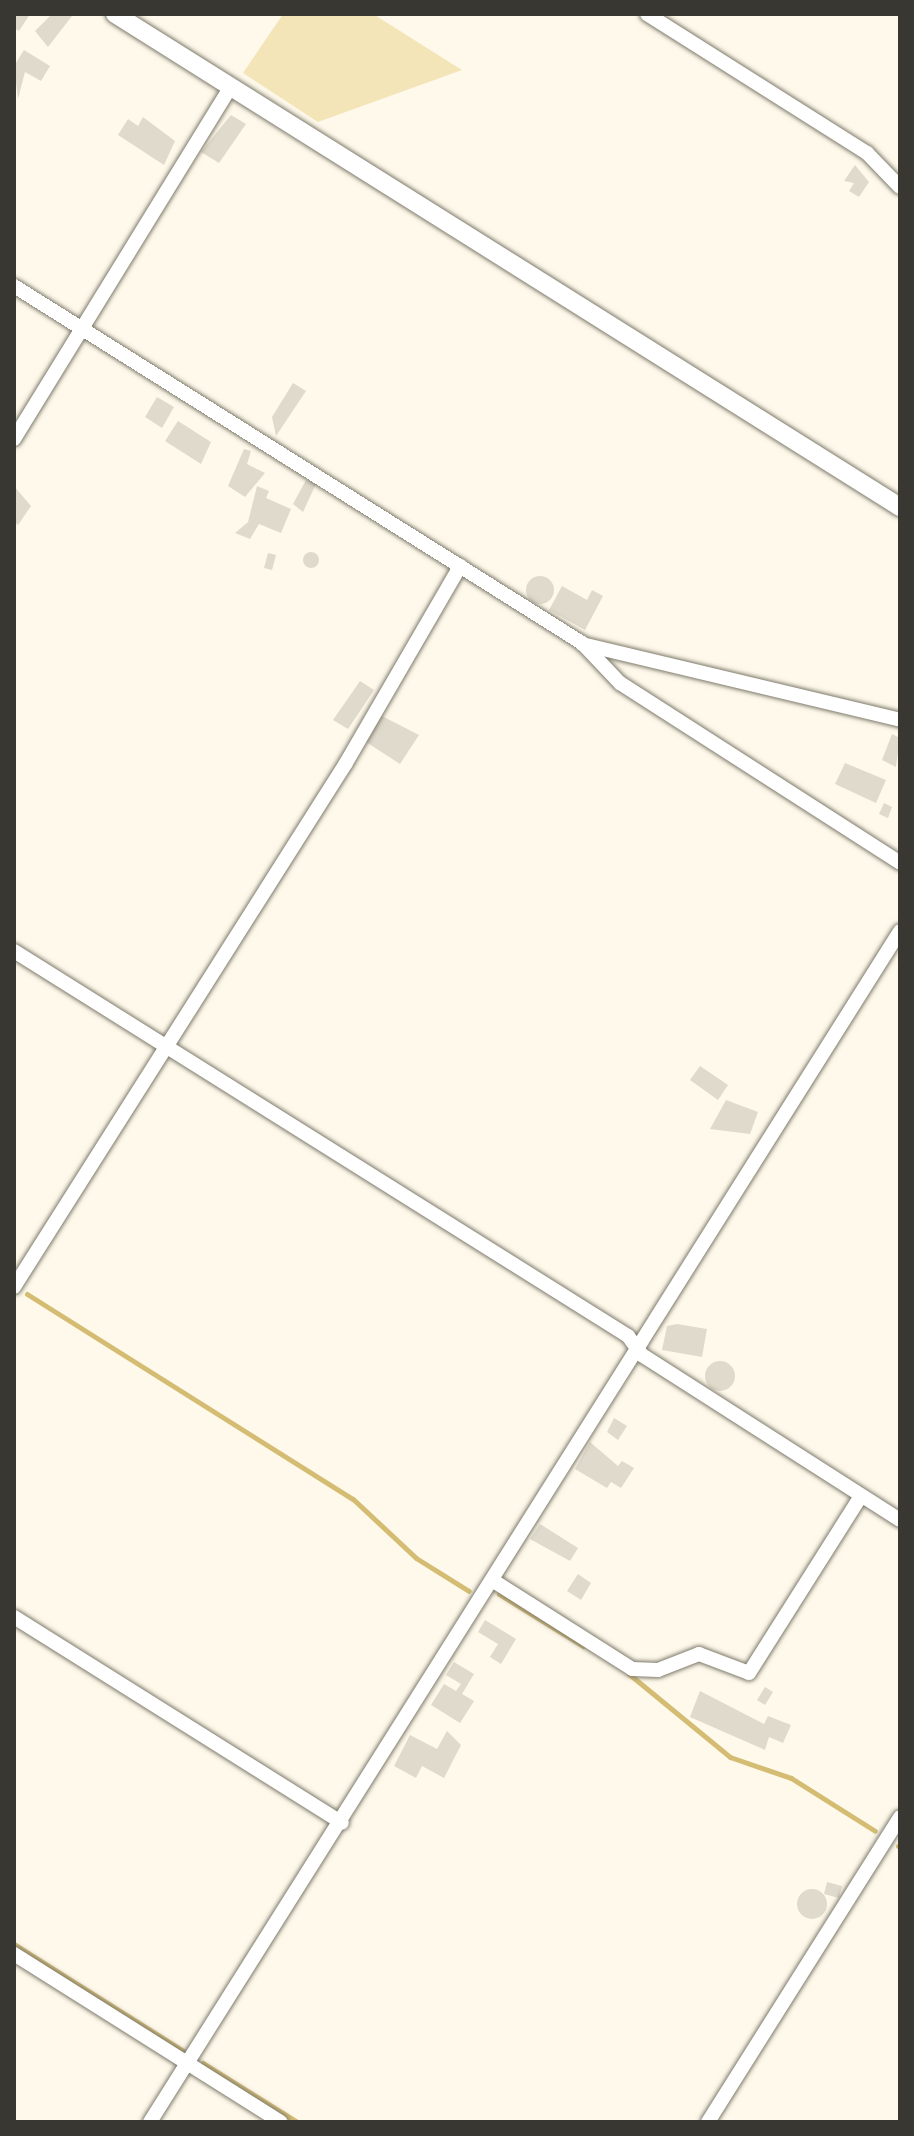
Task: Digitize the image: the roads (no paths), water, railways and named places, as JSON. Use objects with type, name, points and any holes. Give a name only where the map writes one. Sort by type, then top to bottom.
[{"type":"street","points":[[115,14],[900,507]]},
{"type":"street","points":[[647,14],[867,153],[900,187]]},
{"type":"street","points":[[14,439],[231,86]]},
{"type":"street","points":[[14,286],[582,643],[620,683],[900,863]]},
{"type":"street","points":[[14,1287],[167,1047],[460,566]]},
{"type":"street","points":[[582,643],[900,720]]},
{"type":"street","points":[[150,2122],[342,1823],[636,1348],[900,931]]},
{"type":"street","points":[[14,951],[900,1520]]},
{"type":"street","points":[[492,1580],[632,1669],[658,1670],[699,1654],[749,1673],[861,1496]]},
{"type":"street","points":[[14,1617],[342,1823]]},
{"type":"street","points":[[708,2122],[900,1817]]},
{"type":"street","points":[[14,1954],[281,2122]]},
{"type":"waterway","points":[[27,1294],[353,1499],[416,1558],[469,1591]]},
{"type":"waterway","points":[[499,1594],[583,1646]]},
{"type":"waterway","points":[[629,1674],[730,1757],[791,1778],[875,1831]]},
{"type":"waterway","points":[[14,1944],[183,2051]]},
{"type":"waterway","points":[[203,2063],[297,2122]]}]
